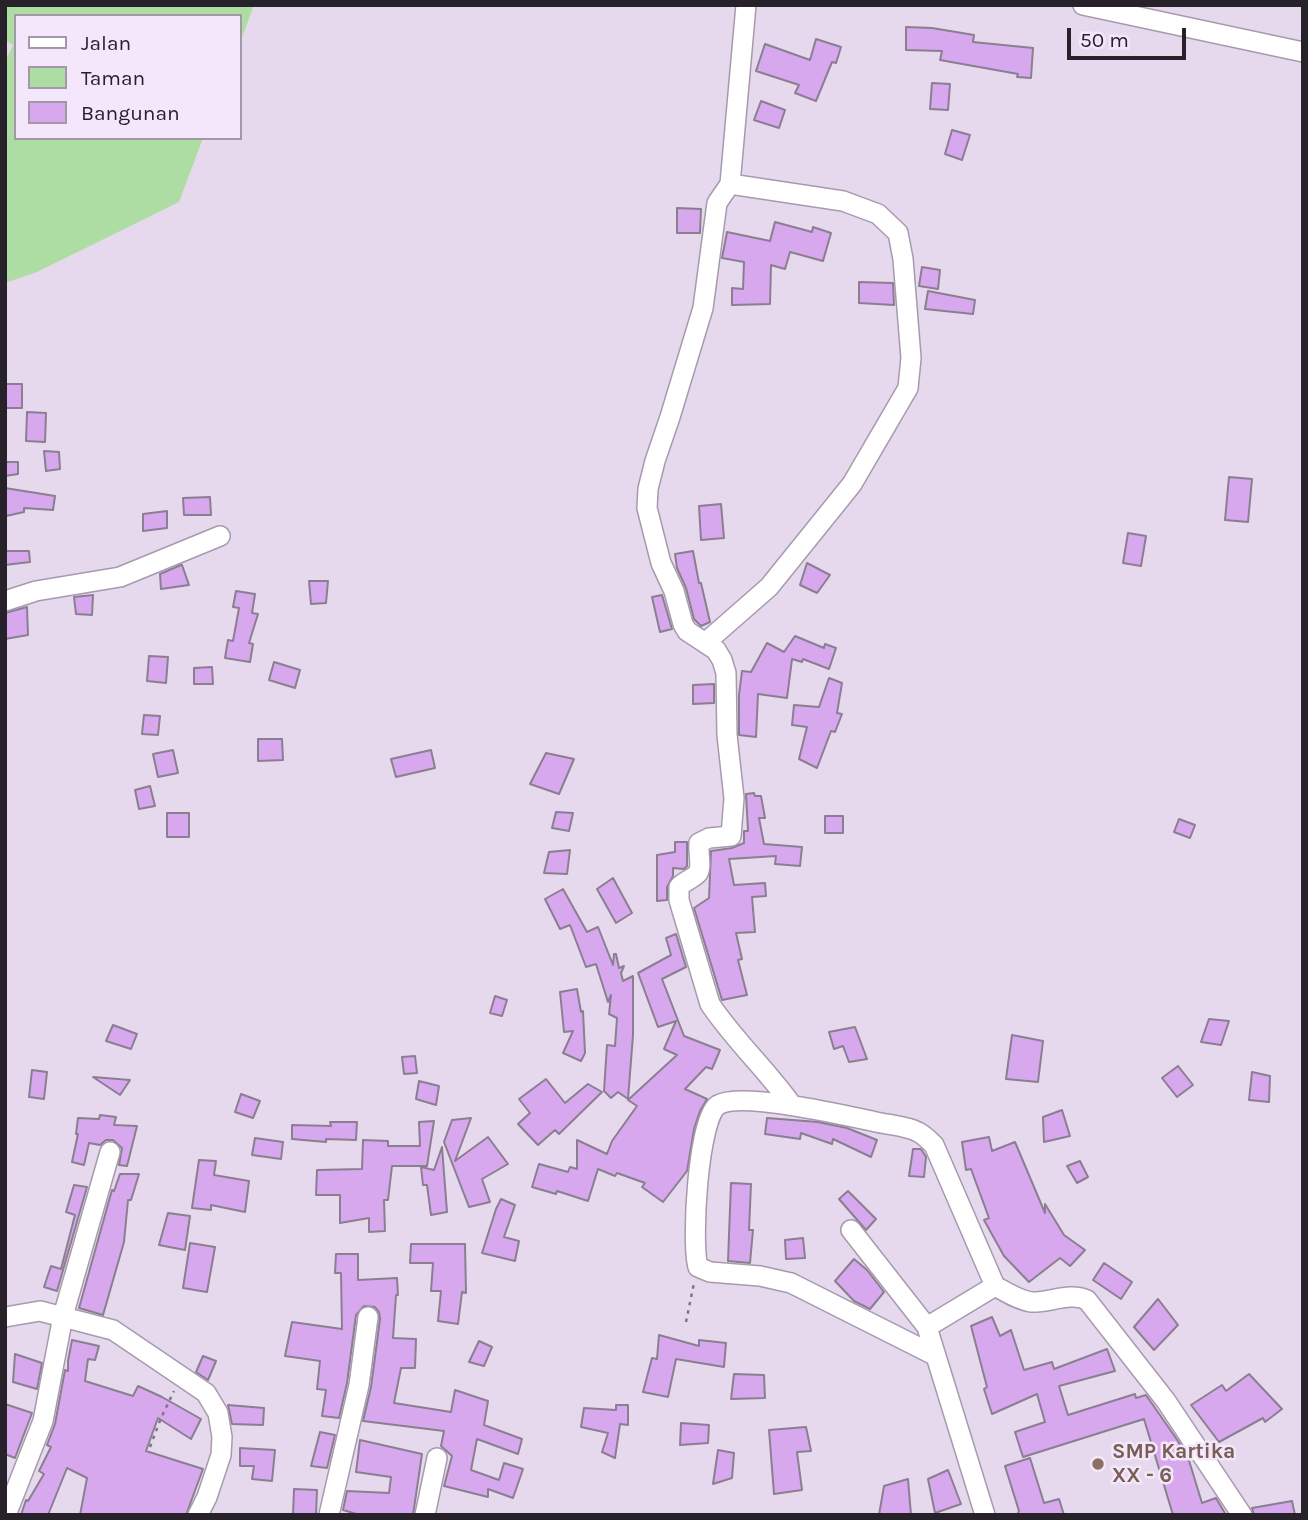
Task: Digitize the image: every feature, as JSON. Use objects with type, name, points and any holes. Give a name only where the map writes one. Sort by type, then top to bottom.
[{"type":"street","points":[[746,5],[730,184],[717,203],[703,308],[648,489],[647,508],[651,532],[674,591],[683,624],[687,631],[716,650],[726,673],[727,736],[734,798],[733,830],[731,836],[709,838],[699,843],[699,870],[697,875],[679,887],[679,900],[710,1004],[791,1104]]},
{"type":"street","points":[[1083,5],[1303,52]]},
{"type":"street","points":[[705,643],[769,587],[852,484],[908,388],[911,358],[898,233],[878,215],[843,201],[730,184]]},
{"type":"street","points":[[5,601],[36,591],[120,577],[220,536]]},
{"type":"street","points":[[936,1356],[791,1283],[760,1276],[718,1274],[698,1266],[695,1253],[695,1210],[705,1136],[712,1111],[727,1101],[791,1104],[917,1131],[927,1138],[934,1145],[995,1286],[1014,1297],[1033,1302],[1076,1297],[1087,1300],[1166,1401],[1242,1515]]},
{"type":"street","points":[[6,1515],[43,1421],[63,1317],[110,1152]]},
{"type":"street","points":[[851,1230],[927,1327],[985,1515]]},
{"type":"street","points":[[927,1327],[995,1286]]},
{"type":"street","points":[[5,1317],[34,1311],[113,1330],[206,1393],[221,1424],[220,1455],[207,1497],[198,1515]]},
{"type":"street","points":[[329,1515],[359,1385],[368,1317]]},
{"type":"street","points":[[425,1515],[437,1458]]},
{"type":"path","points":[[686,1322],[698,1266]]},
{"type":"path","points":[[150,1447],[182,1376]]},
{"type":"green space","points":[[5,5],[254,5],[242,38],[242,14],[14,14],[14,140],[202,140],[179,202],[37,272],[5,283],[5,62],[13,45],[5,40]]},
{"type":"building","points":[[906,27],[974,35],[973,42],[1033,48],[1031,78],[940,60],[942,51],[906,50]]},
{"type":"building","points":[[816,39],[841,47],[836,63],[832,62],[816,101],[795,93],[799,85],[756,71],[765,44],[810,60]]},
{"type":"building","points":[[932,83],[950,84],[948,110],[930,109]]},
{"type":"building","points":[[761,101],[785,110],[779,128],[754,120]]},
{"type":"building","points":[[952,130],[970,135],[962,160],[945,154]]},
{"type":"building","points":[[677,208],[701,209],[700,233],[677,233]]},
{"type":"building","points":[[775,222],[812,232],[813,227],[831,233],[823,261],[790,252],[785,269],[771,265],[770,304],[732,305],[732,288],[743,289],[744,262],[722,258],[727,232],[770,241]]},
{"type":"building","points":[[922,267],[940,270],[938,289],[919,286]]},
{"type":"building","points":[[859,282],[893,283],[894,305],[859,303]]},
{"type":"building","points":[[928,291],[975,300],[973,314],[925,309]]},
{"type":"building","points":[[5,384],[22,384],[22,408],[5,408]]},
{"type":"building","points":[[27,412],[46,413],[45,442],[26,441]]},
{"type":"building","points":[[44,451],[59,452],[60,469],[46,471]]},
{"type":"building","points":[[5,462],[18,462],[18,474],[5,476]]},
{"type":"building","points":[[1229,477],[1252,479],[1248,522],[1225,520]]},
{"type":"building","points":[[5,488],[55,496],[53,510],[24,508],[24,512],[6,516]]},
{"type":"building","points":[[210,497],[211,515],[184,515],[183,498]]},
{"type":"building","points":[[721,504],[724,538],[701,540],[699,506]]},
{"type":"building","points":[[167,511],[167,528],[143,531],[143,514]]},
{"type":"building","points":[[1128,533],[1146,536],[1141,566],[1123,563]]},
{"type":"building","points":[[5,551],[29,551],[30,562],[5,565]]},
{"type":"building","points":[[693,551],[710,622],[701,626],[694,619],[675,554]]},
{"type":"building","points":[[807,563],[830,575],[817,593],[800,585]]},
{"type":"building","points":[[182,565],[189,585],[161,589],[160,574]]},
{"type":"building","points":[[309,581],[328,581],[326,603],[311,604]]},
{"type":"building","points":[[236,591],[255,594],[252,613],[258,614],[249,643],[253,644],[250,662],[225,658],[228,640],[233,641],[239,608],[233,607]]},
{"type":"building","points":[[93,595],[92,615],[76,614],[74,597]]},
{"type":"building","points":[[662,595],[672,629],[660,632],[652,597]]},
{"type":"building","points":[[27,607],[28,635],[5,639],[5,613]]},
{"type":"building","points":[[795,636],[824,648],[825,644],[836,648],[829,669],[803,659],[802,662],[792,659],[787,698],[758,694],[756,737],[739,735],[742,671],[751,672],[767,643],[784,652]]},
{"type":"building","points":[[149,656],[168,657],[166,683],[147,681]]},
{"type":"building","points":[[274,662],[300,670],[295,688],[269,680]]},
{"type":"building","points":[[212,667],[213,684],[194,684],[194,668]]},
{"type":"building","points":[[829,678],[842,683],[837,713],[842,714],[835,732],[831,731],[817,768],[799,759],[807,727],[792,725],[794,705],[819,707]]},
{"type":"building","points":[[714,684],[714,703],[693,704],[693,685]]},
{"type":"building","points":[[144,715],[160,716],[158,735],[142,734]]},
{"type":"building","points":[[258,739],[282,739],[283,760],[258,761]]},
{"type":"building","points":[[173,750],[178,773],[158,777],[153,754]]},
{"type":"building","points":[[431,750],[435,768],[396,777],[391,759]]},
{"type":"building","points":[[546,753],[574,759],[559,794],[530,784]]},
{"type":"building","points":[[150,786],[155,806],[139,809],[135,790]]},
{"type":"building","points":[[754,793],[755,796],[761,796],[765,818],[759,818],[764,844],[802,847],[800,866],[775,864],[776,856],[729,859],[734,885],[765,883],[766,896],[752,897],[755,932],[736,933],[742,959],[738,960],[747,995],[722,1000],[694,908],[709,898],[711,851],[744,843],[744,831],[748,831],[746,794]]},
{"type":"building","points":[[556,812],[573,813],[569,831],[552,828]]},
{"type":"building","points":[[167,813],[189,813],[189,837],[167,837]]},
{"type":"building","points":[[825,816],[843,816],[843,833],[825,833]]},
{"type":"building","points":[[1179,819],[1195,825],[1190,838],[1174,832]]},
{"type":"building","points":[[675,842],[687,842],[687,866],[684,869],[673,868],[673,876],[667,887],[667,900],[657,901],[657,855],[675,852]]},
{"type":"building","points":[[570,850],[567,874],[544,873],[549,852]]},
{"type":"building","points":[[613,878],[632,913],[616,923],[597,889]]},
{"type":"building","points":[[563,889],[587,932],[598,927],[613,965],[616,954],[619,968],[624,966],[621,973],[623,981],[633,976],[633,1035],[628,1099],[618,1092],[611,1098],[604,1091],[607,1045],[615,1046],[617,1018],[609,1014],[611,995],[608,1002],[596,964],[586,967],[570,925],[560,929],[545,899]]},
{"type":"building","points":[[676,934],[686,967],[662,979],[684,1036],[720,1050],[712,1069],[706,1067],[685,1089],[707,1099],[694,1129],[687,1171],[663,1202],[642,1187],[645,1183],[598,1169],[588,1201],[557,1191],[556,1194],[532,1187],[539,1164],[568,1172],[570,1167],[577,1169],[577,1140],[607,1154],[612,1141],[637,1106],[628,1100],[677,1055],[664,1049],[676,1021],[658,1027],[638,973],[671,955],[666,938]]},
{"type":"building","points":[[577,989],[581,1012],[583,1011],[585,1053],[581,1061],[563,1053],[573,1031],[564,1032],[560,992]]},
{"type":"building","points":[[495,996],[507,1000],[502,1016],[490,1013]]},
{"type":"building","points":[[1209,1019],[1229,1021],[1221,1045],[1201,1042]]},
{"type":"building","points":[[113,1025],[137,1034],[131,1049],[106,1041]]},
{"type":"building","points":[[855,1027],[867,1059],[849,1062],[843,1046],[834,1049],[829,1032]]},
{"type":"building","points":[[1012,1035],[1043,1041],[1038,1082],[1006,1079]]},
{"type":"building","points":[[415,1056],[417,1073],[404,1074],[402,1057]]},
{"type":"building","points":[[1178,1066],[1193,1085],[1177,1097],[1162,1078]]},
{"type":"building","points":[[32,1070],[47,1072],[44,1099],[29,1097]]},
{"type":"building","points":[[1252,1072],[1270,1076],[1269,1102],[1249,1100]]},
{"type":"building","points":[[93,1077],[130,1080],[120,1095]]},
{"type":"building","points":[[546,1079],[565,1103],[588,1084],[602,1092],[559,1134],[555,1130],[538,1145],[518,1124],[530,1113],[519,1099]]},
{"type":"building","points":[[419,1081],[439,1086],[436,1105],[416,1099]]},
{"type":"building","points":[[241,1094],[260,1101],[253,1118],[235,1112]]},
{"type":"building","points":[[1062,1110],[1070,1136],[1044,1142],[1043,1117]]},
{"type":"building","points":[[100,1115],[116,1117],[114,1125],[137,1126],[127,1166],[119,1165],[122,1148],[113,1140],[106,1140],[100,1145],[89,1143],[84,1165],[72,1162],[78,1134],[78,1118],[99,1119]]},
{"type":"building","points":[[471,1118],[455,1161],[488,1137],[508,1164],[482,1179],[490,1202],[469,1207],[444,1142],[452,1120]]},
{"type":"building","points":[[767,1118],[818,1122],[847,1128],[877,1140],[871,1157],[833,1139],[832,1144],[801,1133],[800,1139],[765,1134]]},
{"type":"building","points":[[434,1121],[427,1166],[392,1166],[388,1200],[384,1200],[385,1231],[369,1232],[369,1218],[340,1223],[340,1195],[316,1195],[317,1170],[362,1169],[363,1140],[388,1141],[388,1146],[420,1146],[419,1122]]},
{"type":"building","points":[[330,1122],[357,1122],[356,1140],[326,1139],[326,1142],[292,1139],[292,1125],[331,1126]]},
{"type":"building","points":[[989,1137],[992,1151],[1015,1142],[1045,1213],[1045,1204],[1064,1235],[1085,1250],[1070,1266],[1060,1258],[1029,1282],[1004,1256],[984,1220],[989,1218],[971,1169],[966,1170],[962,1142]]},
{"type":"building","points":[[255,1138],[283,1142],[281,1159],[252,1155]]},
{"type":"building","points":[[442,1147],[447,1212],[431,1215],[427,1185],[423,1185],[421,1167],[434,1170]]},
{"type":"building","points":[[913,1149],[921,1149],[926,1157],[924,1177],[909,1176]]},
{"type":"building","points":[[199,1160],[216,1161],[214,1175],[249,1181],[245,1212],[211,1205],[211,1210],[192,1208]]},
{"type":"building","points":[[1080,1161],[1088,1177],[1077,1183],[1067,1166]]},
{"type":"building","points":[[120,1174],[139,1174],[131,1200],[128,1200],[124,1242],[103,1315],[79,1308],[112,1190],[114,1191]]},
{"type":"building","points":[[731,1183],[751,1184],[749,1230],[753,1230],[750,1263],[728,1261]]},
{"type":"building","points":[[74,1185],[87,1187],[57,1291],[44,1287],[51,1266],[61,1269],[75,1215],[66,1212]]},
{"type":"building","points":[[848,1191],[876,1219],[866,1230],[839,1199]]},
{"type":"building","points":[[501,1199],[515,1205],[504,1237],[519,1241],[515,1261],[482,1253]]},
{"type":"building","points":[[168,1213],[190,1216],[185,1250],[159,1245]]},
{"type":"building","points":[[803,1238],[805,1258],[786,1259],[785,1240]]},
{"type":"building","points":[[190,1243],[215,1247],[207,1292],[183,1288]]},
{"type":"building","points":[[411,1244],[465,1244],[466,1293],[462,1292],[458,1324],[438,1321],[441,1291],[431,1291],[433,1263],[410,1263]]},
{"type":"building","points":[[336,1254],[358,1254],[358,1280],[397,1278],[398,1295],[393,1338],[416,1339],[415,1368],[401,1368],[394,1403],[451,1412],[455,1390],[488,1401],[484,1425],[522,1439],[518,1454],[477,1439],[471,1470],[499,1480],[504,1463],[523,1469],[513,1498],[488,1489],[488,1497],[444,1486],[452,1456],[441,1446],[444,1431],[363,1421],[371,1387],[380,1319],[375,1307],[364,1306],[356,1315],[347,1383],[339,1418],[322,1416],[326,1390],[317,1389],[320,1361],[285,1356],[292,1322],[342,1329],[341,1273],[335,1273]]},
{"type":"building","points":[[854,1259],[867,1270],[884,1292],[870,1309],[854,1301],[835,1281]]},
{"type":"building","points":[[1104,1263],[1132,1282],[1121,1299],[1093,1280]]},
{"type":"building","points":[[1158,1299],[1178,1325],[1154,1350],[1134,1327]]},
{"type":"building","points":[[992,1317],[1000,1336],[1011,1330],[1024,1370],[1052,1362],[1054,1369],[1107,1349],[1115,1371],[1059,1386],[1068,1415],[1135,1394],[1136,1398],[1146,1395],[1187,1454],[1202,1503],[1216,1498],[1226,1515],[1173,1515],[1144,1419],[1023,1457],[1015,1432],[1045,1422],[1037,1394],[992,1414],[971,1326]]},
{"type":"building","points":[[659,1335],[699,1346],[699,1340],[726,1343],[724,1367],[676,1359],[668,1397],[643,1392],[652,1358],[657,1359]]},
{"type":"building","points":[[72,1340],[99,1346],[95,1360],[88,1359],[85,1381],[133,1396],[138,1386],[201,1419],[191,1439],[158,1418],[146,1451],[203,1469],[186,1515],[80,1515],[87,1478],[67,1468],[48,1515],[21,1515],[26,1500],[28,1501],[44,1474],[39,1471],[51,1447],[47,1445],[55,1424],[65,1370],[68,1371]]},
{"type":"building","points":[[479,1341],[492,1347],[484,1366],[469,1362]]},
{"type":"building","points":[[15,1354],[42,1363],[37,1389],[13,1382]]},
{"type":"building","points":[[203,1356],[216,1361],[208,1380],[196,1372]]},
{"type":"building","points":[[734,1374],[764,1375],[765,1398],[731,1399]]},
{"type":"building","points":[[1249,1374],[1282,1409],[1265,1422],[1263,1418],[1219,1442],[1191,1405],[1222,1385],[1226,1391]]},
{"type":"building","points":[[5,1404],[32,1413],[15,1458],[5,1454]]},
{"type":"building","points":[[228,1405],[264,1408],[263,1425],[232,1424]]},
{"type":"building","points":[[616,1405],[628,1405],[628,1425],[620,1424],[615,1458],[602,1452],[608,1433],[581,1427],[584,1408],[616,1410]]},
{"type":"building","points":[[681,1423],[709,1425],[708,1443],[680,1445]]},
{"type":"building","points":[[806,1427],[811,1451],[797,1452],[802,1490],[774,1494],[769,1430]]},
{"type":"building","points":[[320,1432],[335,1435],[327,1468],[311,1466]]},
{"type":"building","points":[[360,1440],[422,1454],[413,1515],[360,1515],[343,1510],[347,1491],[389,1493],[391,1477],[356,1472]]},
{"type":"building","points":[[240,1448],[275,1450],[272,1481],[252,1479],[254,1466],[240,1466]]},
{"type":"building","points":[[718,1450],[734,1453],[732,1478],[713,1484]]},
{"type":"building","points":[[1030,1458],[1044,1503],[1059,1499],[1064,1515],[1017,1515],[1019,1511],[1005,1466]]},
{"type":"building","points":[[948,1470],[961,1504],[935,1513],[928,1479]]},
{"type":"building","points":[[908,1479],[911,1515],[879,1515],[884,1486]]},
{"type":"building","points":[[294,1489],[317,1490],[316,1515],[293,1515]]},
{"type":"building","points":[[1292,1501],[1295,1515],[1254,1515],[1252,1508]]},
{"type":"place","name":"SMP Kartika XX - 6","points":[[1098,1464]]}]
